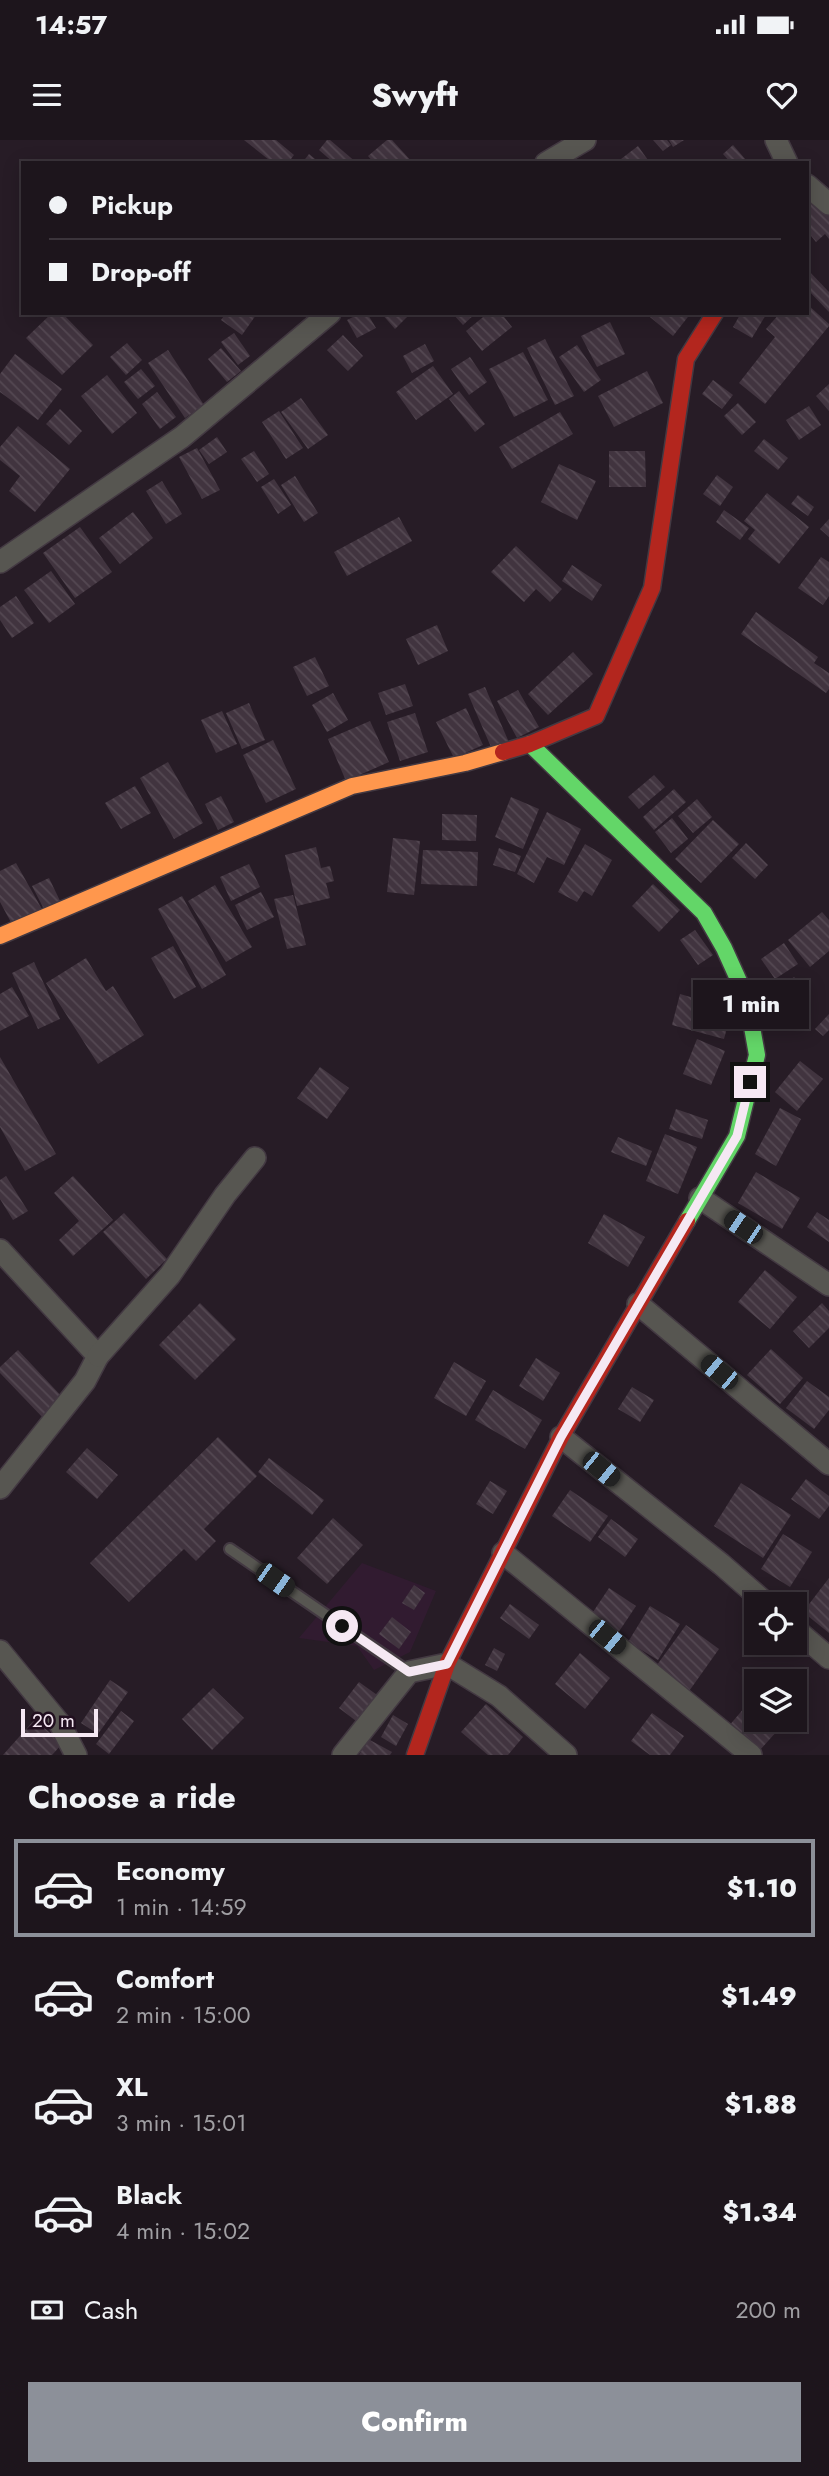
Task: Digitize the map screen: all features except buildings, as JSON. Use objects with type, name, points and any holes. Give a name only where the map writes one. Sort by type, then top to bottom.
[{"type":"street","points":[[549,161],[585,140]]},
{"type":"street","points":[[776,140],[786,161]]},
{"type":"street","points":[[809,187],[829,204]]},
{"type":"street","points":[[0,562],[182,437],[329,315]]},
{"type":"street","points":[[0,936],[352,786],[465,763],[530,744],[596,716],[652,588],[686,359],[714,315]]},
{"type":"street","points":[[415,1755],[447,1664],[561,1437],[737,1136],[757,1055],[747,999],[724,948],[704,913],[530,744]]},
{"type":"street","points":[[0,1488],[85,1381],[98,1356],[170,1275],[225,1195],[255,1158]]},
{"type":"street","points":[[700,1198],[829,1285]]},
{"type":"street","points":[[0,1250],[98,1356]]},
{"type":"street","points":[[639,1304],[829,1464]]},
{"type":"street","points":[[561,1437],[753,1592]]},
{"type":"street","points":[[503,1553],[751,1755]]},
{"type":"street","points":[[807,1639],[829,1658]]},
{"type":"street","points":[[0,1651],[60,1724],[76,1755]]},
{"type":"street","points":[[343,1755],[409,1672],[447,1664],[499,1696],[566,1755]]},
{"type":"lane","points":[[230,1549],[409,1672]]},
{"type":"shaded area","points":[[362,1563],[436,1591],[410,1652],[374,1670],[357,1646],[299,1638]]},
{"type":"traffic: fast","points":[[530,744],[704,913],[724,948],[747,999],[757,1055],[737,1136],[687,1221]]},
{"type":"traffic: slow","points":[[0,936],[352,786],[465,763],[503,752]]},
{"type":"traffic: jam","points":[[503,752],[530,744],[596,716],[652,588],[686,359],[714,315]]},
{"type":"traffic: jam","points":[[415,1755],[447,1664],[561,1437],[687,1221]]},
{"type":"route","points":[[342,1626],[409,1672],[447,1664],[561,1437],[737,1136],[750,1082]]}]
